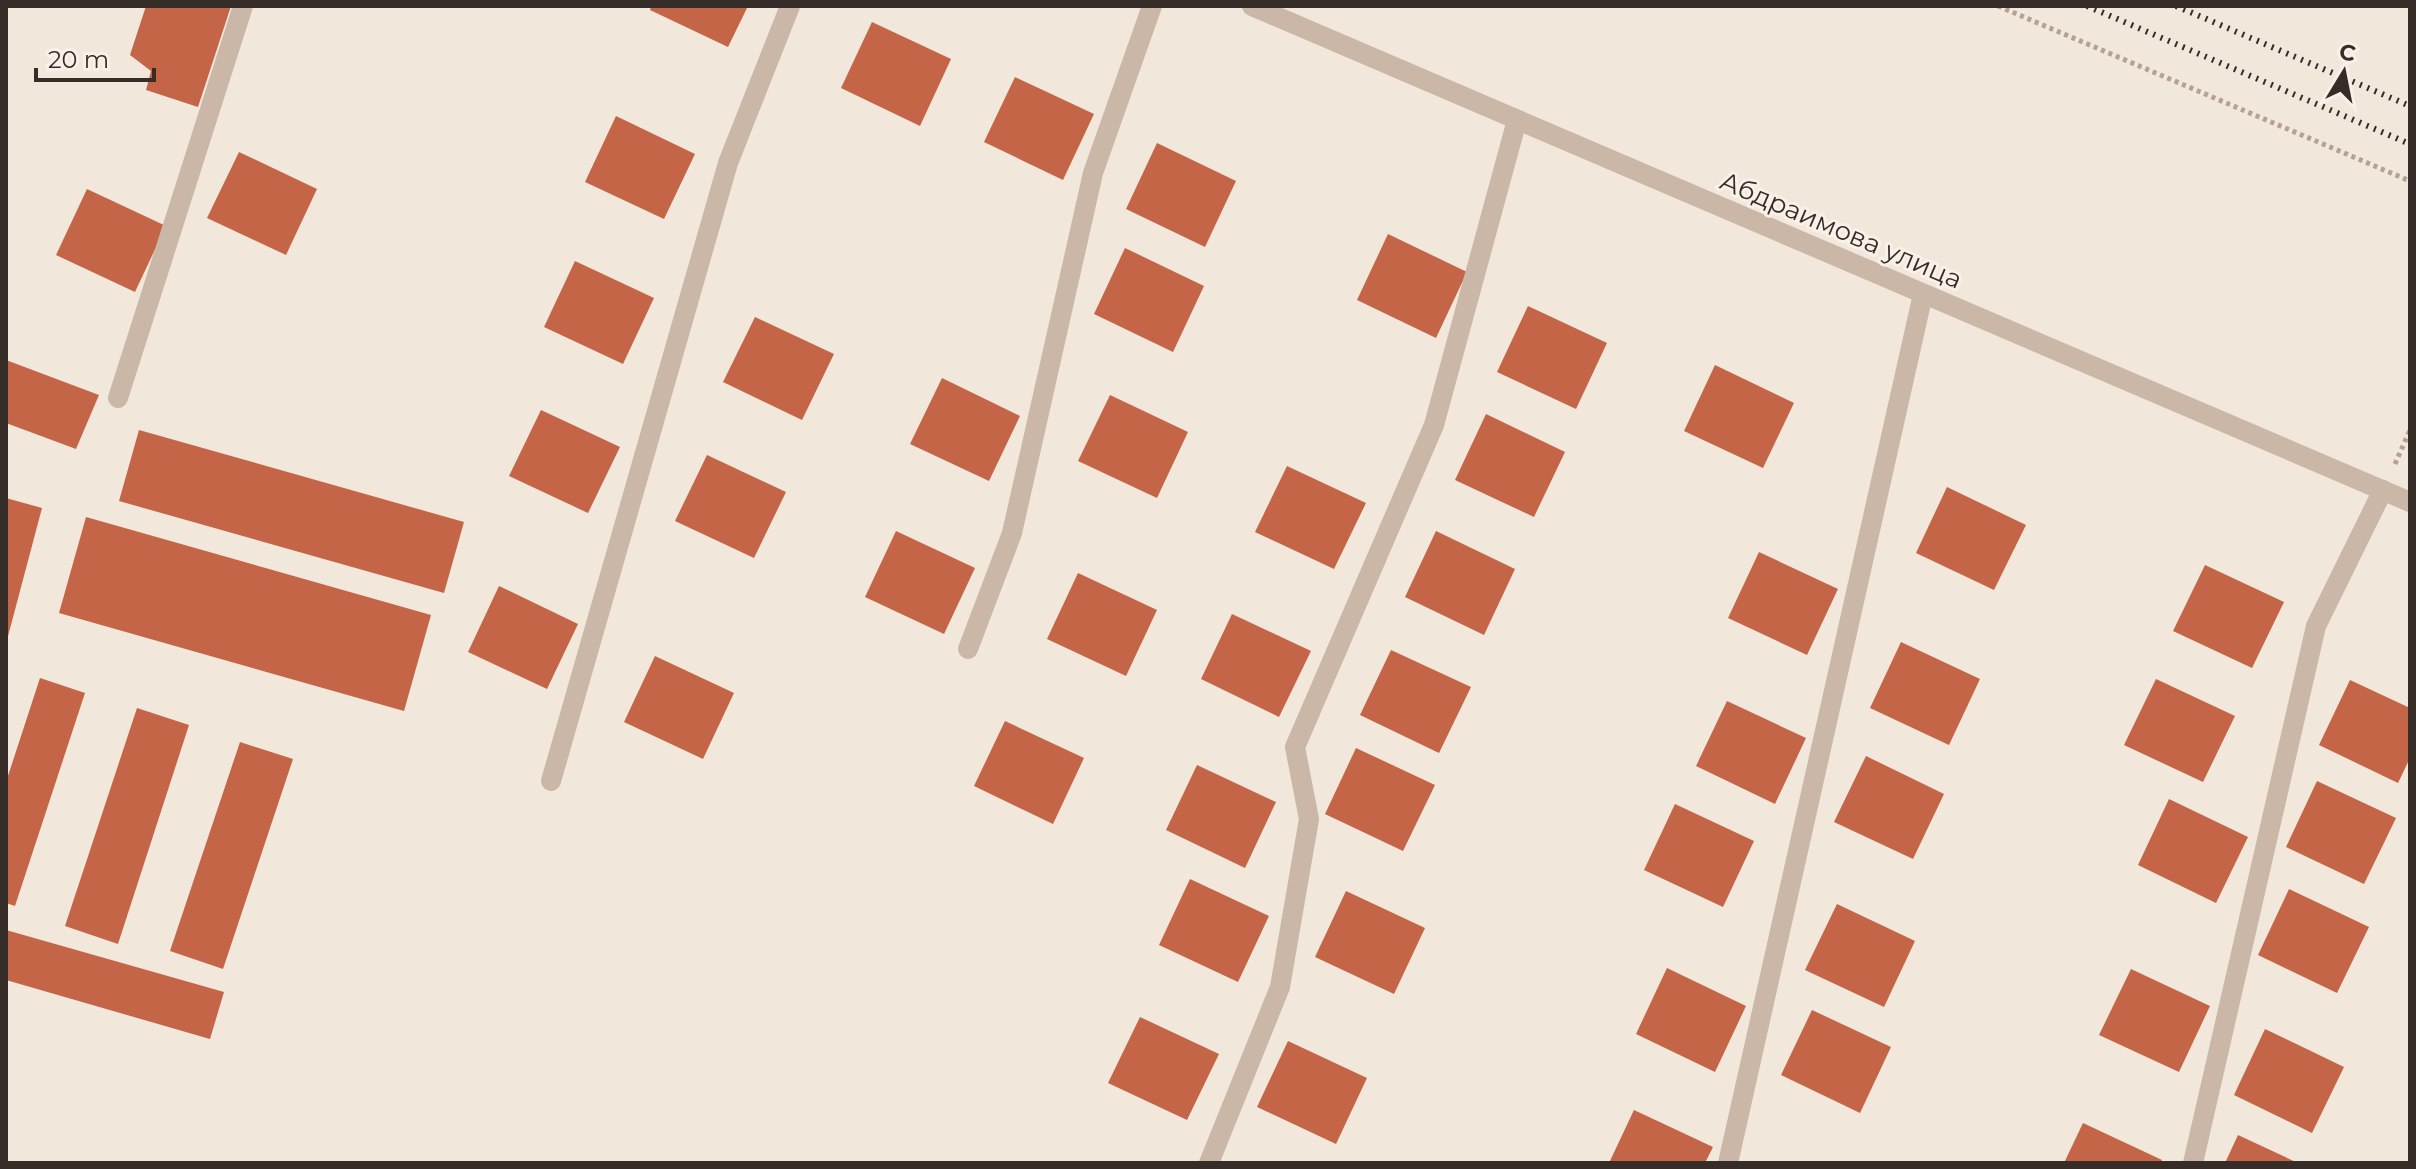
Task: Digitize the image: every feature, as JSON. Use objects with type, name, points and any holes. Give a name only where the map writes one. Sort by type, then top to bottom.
[{"type":"street","points":[[118,398],[243,6]]},
{"type":"street","points":[[551,781],[728,163],[790,6]]},
{"type":"street","points":[[968,649],[1012,533],[1093,173],[1152,6]]},
{"type":"street","name":"Абдраимова улица","points":[[1252,6],[2410,502]]},
{"type":"street","points":[[1209,1163],[1280,987],[1309,819],[1295,747],[1434,425],[1517,120]]},
{"type":"street","points":[[1728,1163],[1923,294]]},
{"type":"street","points":[[2193,1163],[2316,626],[2383,490]]},
{"type":"path","points":[[1998,6],[2410,181]]},
{"type":"path","points":[[2383,490],[2410,430]]},
{"type":"building","points":[[146,6],[231,6],[198,107],[146,90],[151,71],[130,55]]},
{"type":"building","points":[[651,6],[748,6],[728,47],[650,10]]},
{"type":"building","points":[[872,22],[951,59],[920,126],[841,88]]},
{"type":"building","points":[[1015,77],[1094,114],[1063,180],[984,142]]},
{"type":"building","points":[[616,116],[695,154],[664,219],[585,182]]},
{"type":"building","points":[[1157,143],[1236,181],[1205,247],[1126,209]]},
{"type":"building","points":[[239,152],[317,189],[286,255],[207,218]]},
{"type":"building","points":[[87,189],[166,226],[135,292],[56,255]]},
{"type":"building","points":[[1388,234],[1467,272],[1436,338],[1357,300]]},
{"type":"building","points":[[1125,248],[1204,286],[1173,352],[1094,314]]},
{"type":"building","points":[[575,261],[654,298],[623,364],[544,327]]},
{"type":"building","points":[[1528,306],[1607,343],[1576,409],[1497,372]]},
{"type":"building","points":[[755,317],[834,354],[802,420],[723,382]]},
{"type":"building","points":[[6,360],[99,395],[76,449],[6,423]]},
{"type":"building","points":[[1715,365],[1794,403],[1763,468],[1684,431]]},
{"type":"building","points":[[942,378],[1020,416],[989,481],[910,444]]},
{"type":"building","points":[[1110,395],[1188,432],[1157,498],[1078,461]]},
{"type":"building","points":[[541,410],[620,447],[588,513],[509,476]]},
{"type":"building","points":[[1486,414],[1565,452],[1534,517],[1455,480]]},
{"type":"building","points":[[139,430],[464,522],[444,593],[119,501]]},
{"type":"building","points":[[707,455],[786,492],[754,558],[675,521]]},
{"type":"building","points":[[1287,466],[1366,503],[1334,569],[1255,532]]},
{"type":"building","points":[[1947,487],[2026,525],[1994,590],[1916,553]]},
{"type":"building","points":[[6,498],[42,508],[7,640],[6,640]]},
{"type":"building","points":[[86,517],[431,615],[404,711],[59,613]]},
{"type":"building","points":[[896,531],[975,568],[944,634],[865,597]]},
{"type":"building","points":[[1436,531],[1515,569],[1484,635],[1405,597]]},
{"type":"building","points":[[1759,552],[1838,589],[1807,655],[1728,618]]},
{"type":"building","points":[[2205,565],[2284,602],[2252,668],[2173,631]]},
{"type":"building","points":[[1078,573],[1157,610],[1126,676],[1047,639]]},
{"type":"building","points":[[499,586],[578,624],[547,689],[468,652]]},
{"type":"building","points":[[1232,614],[1311,651],[1279,717],[1201,679]]},
{"type":"building","points":[[1901,642],[1980,679],[1949,745],[1870,708]]},
{"type":"building","points":[[1391,650],[1471,687],[1439,753],[1360,715]]},
{"type":"building","points":[[655,656],[734,693],[703,759],[624,722]]},
{"type":"building","points":[[40,678],[85,693],[15,906],[6,903],[6,782]]},
{"type":"building","points":[[2156,679],[2235,716],[2203,782],[2124,745]]},
{"type":"building","points":[[2350,680],[2410,708],[2410,758],[2398,783],[2319,745]]},
{"type":"building","points":[[1727,701],[1806,738],[1775,804],[1696,766]]},
{"type":"building","points":[[137,708],[189,725],[118,944],[65,926]]},
{"type":"building","points":[[1005,721],[1084,758],[1053,824],[974,786]]},
{"type":"building","points":[[240,742],[293,759],[223,969],[170,951]]},
{"type":"building","points":[[1356,748],[1435,785],[1403,851],[1325,814]]},
{"type":"building","points":[[1866,756],[1944,794],[1913,859],[1834,822]]},
{"type":"building","points":[[1197,765],[1276,802],[1245,868],[1166,830]]},
{"type":"building","points":[[2317,781],[2396,818],[2364,884],[2286,847]]},
{"type":"building","points":[[2169,799],[2248,837],[2216,903],[2138,865]]},
{"type":"building","points":[[1675,804],[1754,841],[1723,907],[1644,870]]},
{"type":"building","points":[[1190,879],[1269,916],[1238,982],[1159,945]]},
{"type":"building","points":[[2289,889],[2369,927],[2337,993],[2258,955]]},
{"type":"building","points":[[1346,891],[1425,928],[1394,994],[1315,957]]},
{"type":"building","points":[[1837,904],[1915,941],[1884,1007],[1805,970]]},
{"type":"building","points":[[6,930],[224,992],[210,1039],[6,980]]},
{"type":"building","points":[[1667,968],[1746,1006],[1715,1072],[1636,1034]]},
{"type":"building","points":[[2131,969],[2210,1006],[2179,1072],[2099,1035]]},
{"type":"building","points":[[1812,1010],[1891,1047],[1860,1113],[1781,1075]]},
{"type":"building","points":[[1140,1017],[1219,1054],[1187,1120],[1108,1083]]},
{"type":"building","points":[[2265,1029],[2344,1067],[2312,1133],[2234,1095]]},
{"type":"building","points":[[1288,1041],[1367,1078],[1336,1144],[1257,1107]]},
{"type":"building","points":[[1634,1110],[1713,1147],[1705,1163],[1609,1163]]},
{"type":"building","points":[[2083,1123],[2162,1160],[2160,1163],[2064,1163]]},
{"type":"building","points":[[2238,1135],[2298,1163],[2225,1163]]},
{"type":"railway","points":[[2087,6],[2410,144]]},
{"type":"railway","points":[[2176,6],[2410,106]]}]
